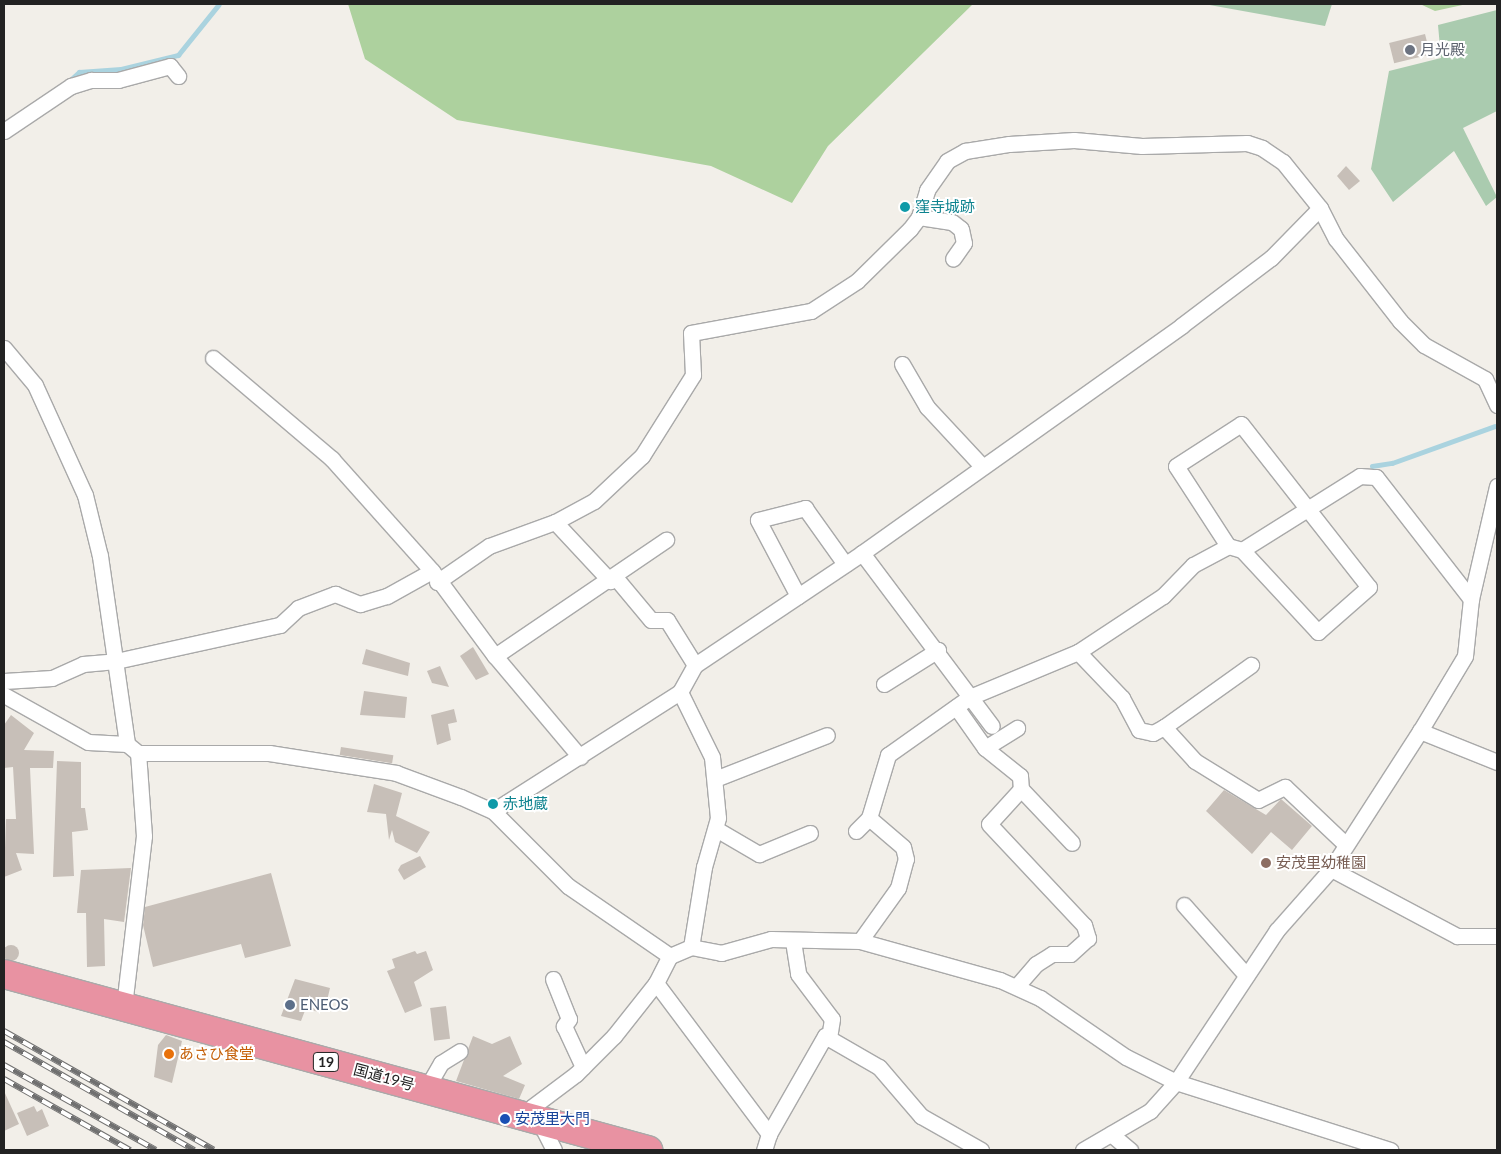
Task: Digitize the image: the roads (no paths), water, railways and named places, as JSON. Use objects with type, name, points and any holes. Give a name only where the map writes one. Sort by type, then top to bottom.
[{"type":"highway","name":"国道19号","points":[[4,974],[648,1150]]},
{"type":"street","points":[[4,130],[71,86],[90,80],[118,80],[170,66],[178,76]]},
{"type":"street","points":[[4,681],[52,678],[83,664],[116,661],[280,625],[298,608],[335,594],[360,604],[387,596],[435,576],[489,546],[555,522],[594,501],[642,456],[693,375],[691,333],[811,311],[857,281],[919,217],[938,170],[965,151],[1074,140],[1142,146],[1247,143],[1283,162],[1320,208],[1336,239],[1400,321],[1424,345],[1485,379],[1497,405]]},
{"type":"street","points":[[494,811],[680,692],[695,665],[862,553],[981,465],[1241,281],[1320,208]]},
{"type":"street","points":[[919,217],[952,222],[961,229],[964,243],[953,259]]},
{"type":"street","points":[[4,348],[35,385],[85,495],[100,556],[132,749],[144,836],[124,1006]]},
{"type":"street","points":[[213,358],[332,459],[435,576],[496,656],[580,757]]},
{"type":"street","points":[[902,364],[927,407],[981,465]]},
{"type":"street","points":[[1241,424],[1304,508],[1369,587],[1318,632],[1235,548],[1176,466],[1241,424]]},
{"type":"street","points":[[856,831],[869,818],[888,755],[956,706],[970,697],[1078,652],[1163,596],[1193,565],[1235,548],[1360,476],[1376,477],[1471,599]]},
{"type":"street","points":[[1084,1150],[1150,1111],[1176,1082],[1277,930],[1331,870],[1345,844],[1420,731],[1466,656],[1471,599],[1493,515],[1497,486]]},
{"type":"street","points":[[798,596],[758,520],[805,508],[845,564]]},
{"type":"street","points":[[555,522],[651,620],[667,620],[695,665]]},
{"type":"street","points":[[496,656],[612,579],[666,540]]},
{"type":"street","points":[[862,553],[938,650],[992,726]]},
{"type":"street","points":[[884,684],[938,650]]},
{"type":"street","points":[[1078,652],[1122,698],[1139,730],[1152,733],[1164,727],[1251,665]]},
{"type":"street","points":[[680,692],[712,757],[715,779],[716,829],[704,867],[691,947]]},
{"type":"street","points":[[4,695],[88,742],[132,749],[269,753],[361,767],[396,773],[494,811],[568,886],[670,956]]},
{"type":"street","points":[[956,706],[985,748],[1020,776],[1021,789],[1072,844]]},
{"type":"street","points":[[1164,727],[1195,761],[1258,800],[1285,787],[1345,844]]},
{"type":"street","points":[[985,748],[1017,728]]},
{"type":"street","points":[[1420,731],[1497,762]]},
{"type":"street","points":[[715,779],[827,734]]},
{"type":"street","points":[[1017,986],[1036,964],[1052,954],[1070,954],[1088,938],[1084,925],[989,824],[1021,789]]},
{"type":"street","points":[[860,941],[898,888],[906,860],[903,847],[869,818]]},
{"type":"street","points":[[716,829],[759,854],[810,833]]},
{"type":"street","points":[[1331,870],[1457,936],[1497,936]]},
{"type":"street","points":[[1184,905],[1246,975]]},
{"type":"street","points":[[554,1150],[536,1119],[532,1107],[583,1067],[656,983],[670,956],[691,947],[721,953],[772,939],[793,941],[860,941],[1017,986],[1126,1057],[1176,1082],[1390,1150]]},
{"type":"street","points":[[793,941],[798,974],[832,1019],[830,1039]]},
{"type":"street","points":[[553,979],[569,1019],[564,1026],[583,1067]]},
{"type":"street","points":[[656,983],[770,1134]]},
{"type":"street","points":[[764,1150],[770,1134],[824,1036],[879,1068],[921,1116],[981,1150]]},
{"type":"street","points":[[426,1089],[442,1063],[460,1051]]},
{"type":"street","points":[[1111,1134],[1130,1150]]},
{"type":"waterway","points":[[68,82],[79,72],[121,69],[178,55],[219,4]]},
{"type":"waterway","points":[[1372,466],[1392,463],[1495,426]]},
{"type":"railway","points":[[4,1031],[214,1150]]},
{"type":"railway","points":[[4,1042],[194,1150]]},
{"type":"railway","points":[[4,1065],[156,1150]]},
{"type":"railway","points":[[4,1079],[130,1150]]},
{"type":"place","name":"月光殿","points":[[1410,50]]},
{"type":"place","name":"窪寺城跡","points":[[905,207]]},
{"type":"place","name":"赤地蔵","points":[[493,804]]},
{"type":"place","name":"安茂里幼稚園","points":[[1266,863]]},
{"type":"place","name":"ENEOS","points":[[290,1005]]},
{"type":"place","name":"あさひ食堂","points":[[169,1054]]},
{"type":"place","name":"安茂里大門","points":[[505,1119]]}]
